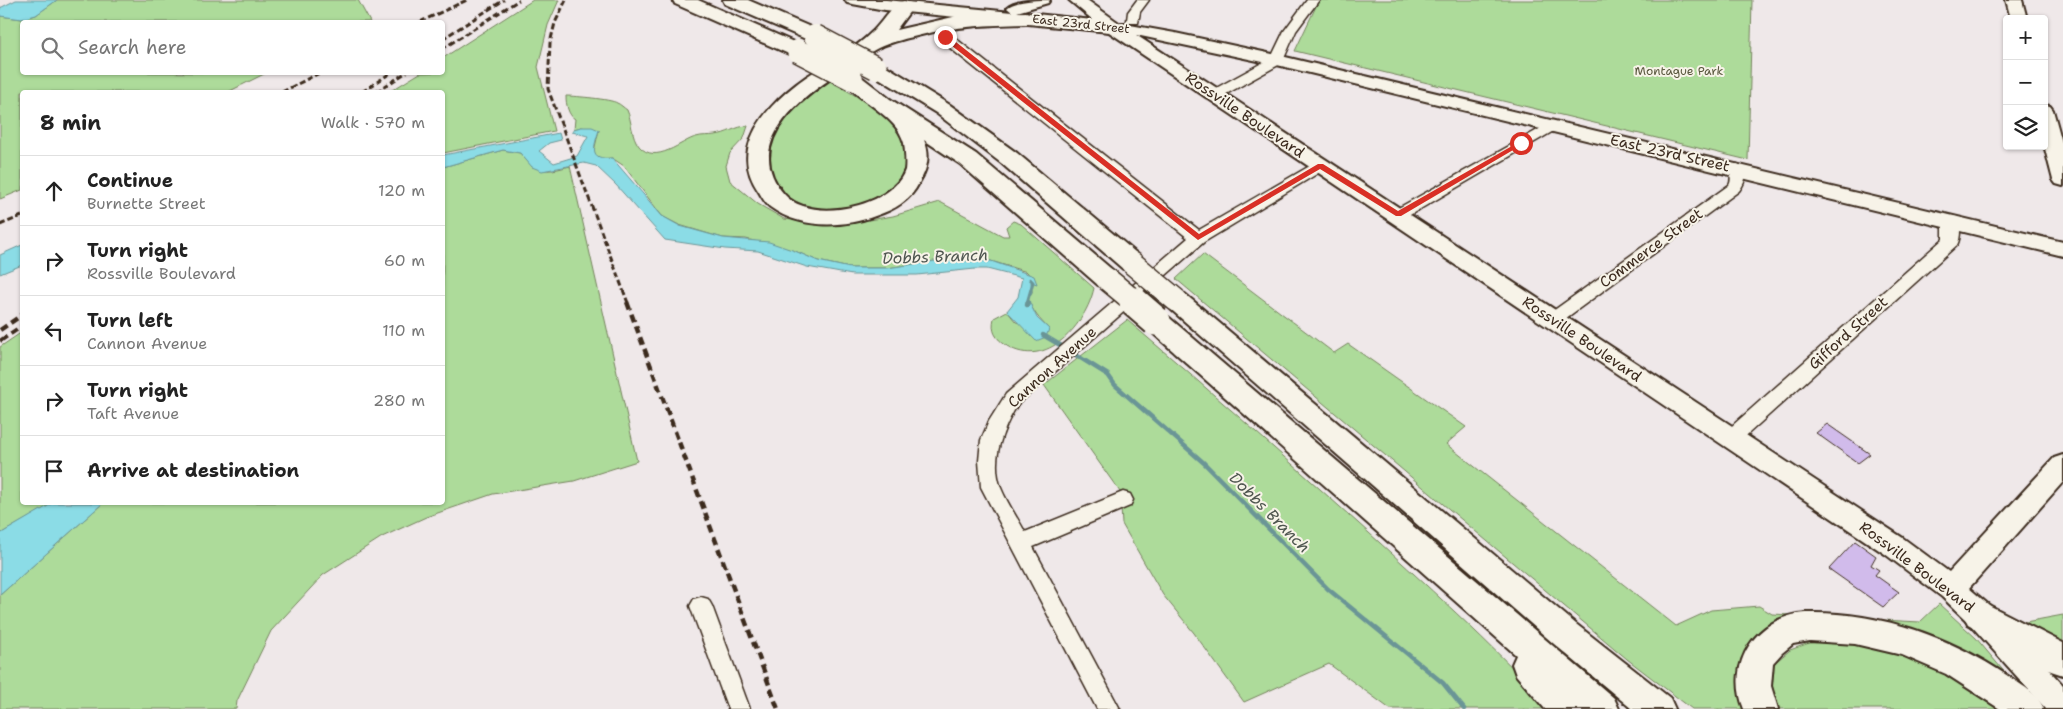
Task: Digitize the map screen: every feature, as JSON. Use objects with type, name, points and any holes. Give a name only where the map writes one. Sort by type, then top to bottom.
[{"type":"highway","points":[[682,0],[798,51],[852,79],[883,103],[968,159],[1602,709]]},
{"type":"highway","points":[[732,0],[815,36],[876,68],[943,109],[1009,158],[1566,634],[1658,709]]},
{"type":"highway","points":[[883,103],[904,126],[916,145],[917,166],[901,194],[883,206],[857,216],[828,218],[796,212],[780,203],[765,186],[758,168],[758,150],[764,133],[777,114],[809,83],[870,45],[894,22],[901,3]]},
{"type":"highway","points":[[870,45],[916,30],[1020,13]]},
{"type":"highway","points":[[1434,563],[1548,685],[1566,709]]},
{"type":"highway","points":[[1979,614],[2063,660]]},
{"type":"highway","points":[[1761,709],[1754,685],[1756,666],[1762,650],[1773,639],[1790,630],[1814,627],[1868,631],[1909,642],[1957,663],[1990,682],[2027,709]]},
{"type":"main road","name":"East 23rd Street","points":[[853,0],[1115,21],[1737,169],[2063,249]]},
{"type":"main road","name":"East 23rd Street","points":[[932,0],[1020,13]]},
{"type":"main road","points":[[1020,13],[1042,0]]},
{"type":"main road","name":"Rossville Boulevard","points":[[1077,0],[1115,21],[1161,60],[1320,166],[1398,215],[1552,320],[1894,546],[1951,589],[1979,614],[2030,668],[2063,707]]},
{"type":"main road","points":[[2014,0],[2018,15]]},
{"type":"main road","name":"East 23rd Street","points":[[1115,21],[1172,38],[1277,60]]},
{"type":"main road","points":[[1161,60],[1158,49],[1159,42],[1172,38]]},
{"type":"main road","points":[[2048,119],[2057,138],[2063,180]]},
{"type":"main road","points":[[1951,589],[2063,465]]},
{"type":"street","points":[[1115,21],[1134,12],[1143,0]]},
{"type":"street","points":[[1214,95],[1277,60],[1290,31],[1313,0]]},
{"type":"street","points":[[945,37],[1198,238]]},
{"type":"street","points":[[1398,215],[1552,126]]},
{"type":"street","name":"Cannon Avenue","points":[[1109,709],[992,487],[987,462],[991,436],[999,418],[1012,399],[1198,238],[1320,166]]},
{"type":"street","name":"Commerce Street","points":[[1552,320],[1734,188],[1738,182],[1737,169]]},
{"type":"street","name":"Gifford Street","points":[[1731,438],[1950,241],[1951,222]]},
{"type":"street","points":[[1020,543],[1123,500]]},
{"type":"street","points":[[701,606],[739,709]]},
{"type":"green space","points":[[57,0],[358,0],[369,20],[20,20],[20,75],[262,75],[232,90],[20,90],[20,191],[0,199],[0,16],[22,19],[36,15]]},
{"type":"green space","points":[[533,0],[559,0],[548,25],[538,67],[554,131],[445,153],[445,90],[392,90],[417,75],[445,75],[445,57]]},
{"type":"green space","name":"Montague Park","points":[[1319,0],[1752,0],[1748,160],[1295,51]]},
{"type":"green space","points":[[828,80],[877,109],[894,124],[901,133],[906,145],[906,166],[896,185],[878,199],[855,207],[830,209],[806,205],[787,195],[774,179],[770,155],[772,143],[783,121],[799,102]]},
{"type":"green space","points":[[566,96],[600,99],[619,104],[627,110],[636,142],[646,151],[653,153],[661,153],[696,137],[719,134],[748,126],[744,138],[730,153],[726,166],[730,181],[758,204],[784,219],[838,225],[893,216],[940,202],[1003,236],[1009,236],[1006,227],[1013,221],[1021,224],[1094,288],[1090,302],[1083,316],[1062,340],[1050,348],[1036,352],[1022,352],[1007,346],[999,340],[995,334],[993,323],[994,318],[1007,311],[1016,322],[1049,329],[1032,308],[1028,299],[1032,292],[1031,281],[1036,283],[1027,272],[991,261],[935,261],[887,268],[850,268],[818,261],[795,251],[746,239],[723,238],[679,225],[662,216],[624,166],[612,158],[601,159],[596,156],[594,151],[599,130],[581,127],[574,129],[575,119],[569,112]]},
{"type":"green space","points":[[503,150],[520,153],[536,168],[542,170],[554,170],[570,166],[637,461],[574,481],[493,494],[426,517],[382,537],[323,575],[271,631],[237,701],[236,709],[0,709],[0,595],[101,505],[445,505],[445,166]]},
{"type":"green space","points":[[1203,254],[1334,353],[1348,344],[1466,427],[1446,444],[1676,626],[1711,610],[1759,606],[1772,614],[1920,622],[1939,604],[1976,638],[2032,705],[1953,655],[1789,624],[1753,709],[1692,709],[1627,659],[1176,279]]},
{"type":"green space","points":[[1127,320],[1243,420],[1408,568],[1481,637],[1552,709],[1390,709],[1329,664],[1244,702],[1194,633],[1163,595],[1122,524],[1120,492],[1044,385]]},
{"type":"green space","points":[[20,333],[20,505],[49,505],[0,534],[0,347]]},
{"type":"green space","points":[[2063,615],[2063,651],[2020,623]]},
{"type":"green space","points":[[1820,639],[1896,647],[2013,709],[1774,709],[1769,687],[1772,665],[1790,650]]},
{"type":"water","points":[[16,0],[57,0],[36,15],[22,19],[0,16],[0,8]]},
{"type":"water","points":[[592,127],[599,130],[595,147],[596,155],[612,158],[662,216],[680,226],[723,238],[769,242],[818,261],[850,268],[887,268],[935,261],[991,261],[1034,276],[1037,284],[1031,282],[1032,292],[1028,299],[1037,318],[1049,329],[1046,337],[1036,341],[1007,311],[1018,297],[1022,278],[987,269],[917,275],[852,275],[807,267],[758,251],[725,249],[665,240],[616,185],[596,166],[584,163],[542,171],[532,167],[520,153],[503,150],[445,166],[445,155],[559,133],[561,140],[549,143],[539,151],[554,163],[577,156],[588,136],[572,132],[574,129]]},
{"type":"water","points":[[20,246],[20,266],[0,274],[0,255]]},
{"type":"water","points":[[50,505],[101,505],[0,595],[0,534]]},
{"type":"building","points":[[1827,424],[1870,454],[1858,463],[1816,433]]},
{"type":"building","points":[[1855,541],[1876,556],[1871,565],[1879,570],[1875,575],[1899,592],[1883,607],[1829,569]]},
{"type":"waterway","name":"Dobbs Branch","points":[[1027,303],[1033,282],[1030,279]]},
{"type":"waterway","name":"Dobbs Branch","points":[[1043,335],[1065,348]]},
{"type":"waterway","name":"Dobbs Branch","points":[[1071,352],[1108,375],[1115,385],[1204,463],[1328,589],[1443,683],[1464,709]]},
{"type":"railway","points":[[424,20],[467,0]]},
{"type":"railway","points":[[445,37],[504,0]]},
{"type":"railway","points":[[445,47],[519,0]]},
{"type":"railway","points":[[566,0],[555,23],[550,43],[548,89],[628,303]]},
{"type":"railway","points":[[286,90],[315,75]]},
{"type":"railway","points":[[365,90],[388,75]]},
{"type":"railway","points":[[379,90],[402,75]]},
{"type":"railway","points":[[0,225],[20,217]]},
{"type":"railway","points":[[627,302],[778,709]]},
{"type":"railway","points":[[0,330],[20,316]]},
{"type":"railway","points":[[0,341],[20,327]]},
{"type":"route","points":[[945,37],[1198,238],[1320,166],[1398,215],[1521,143]]}]
